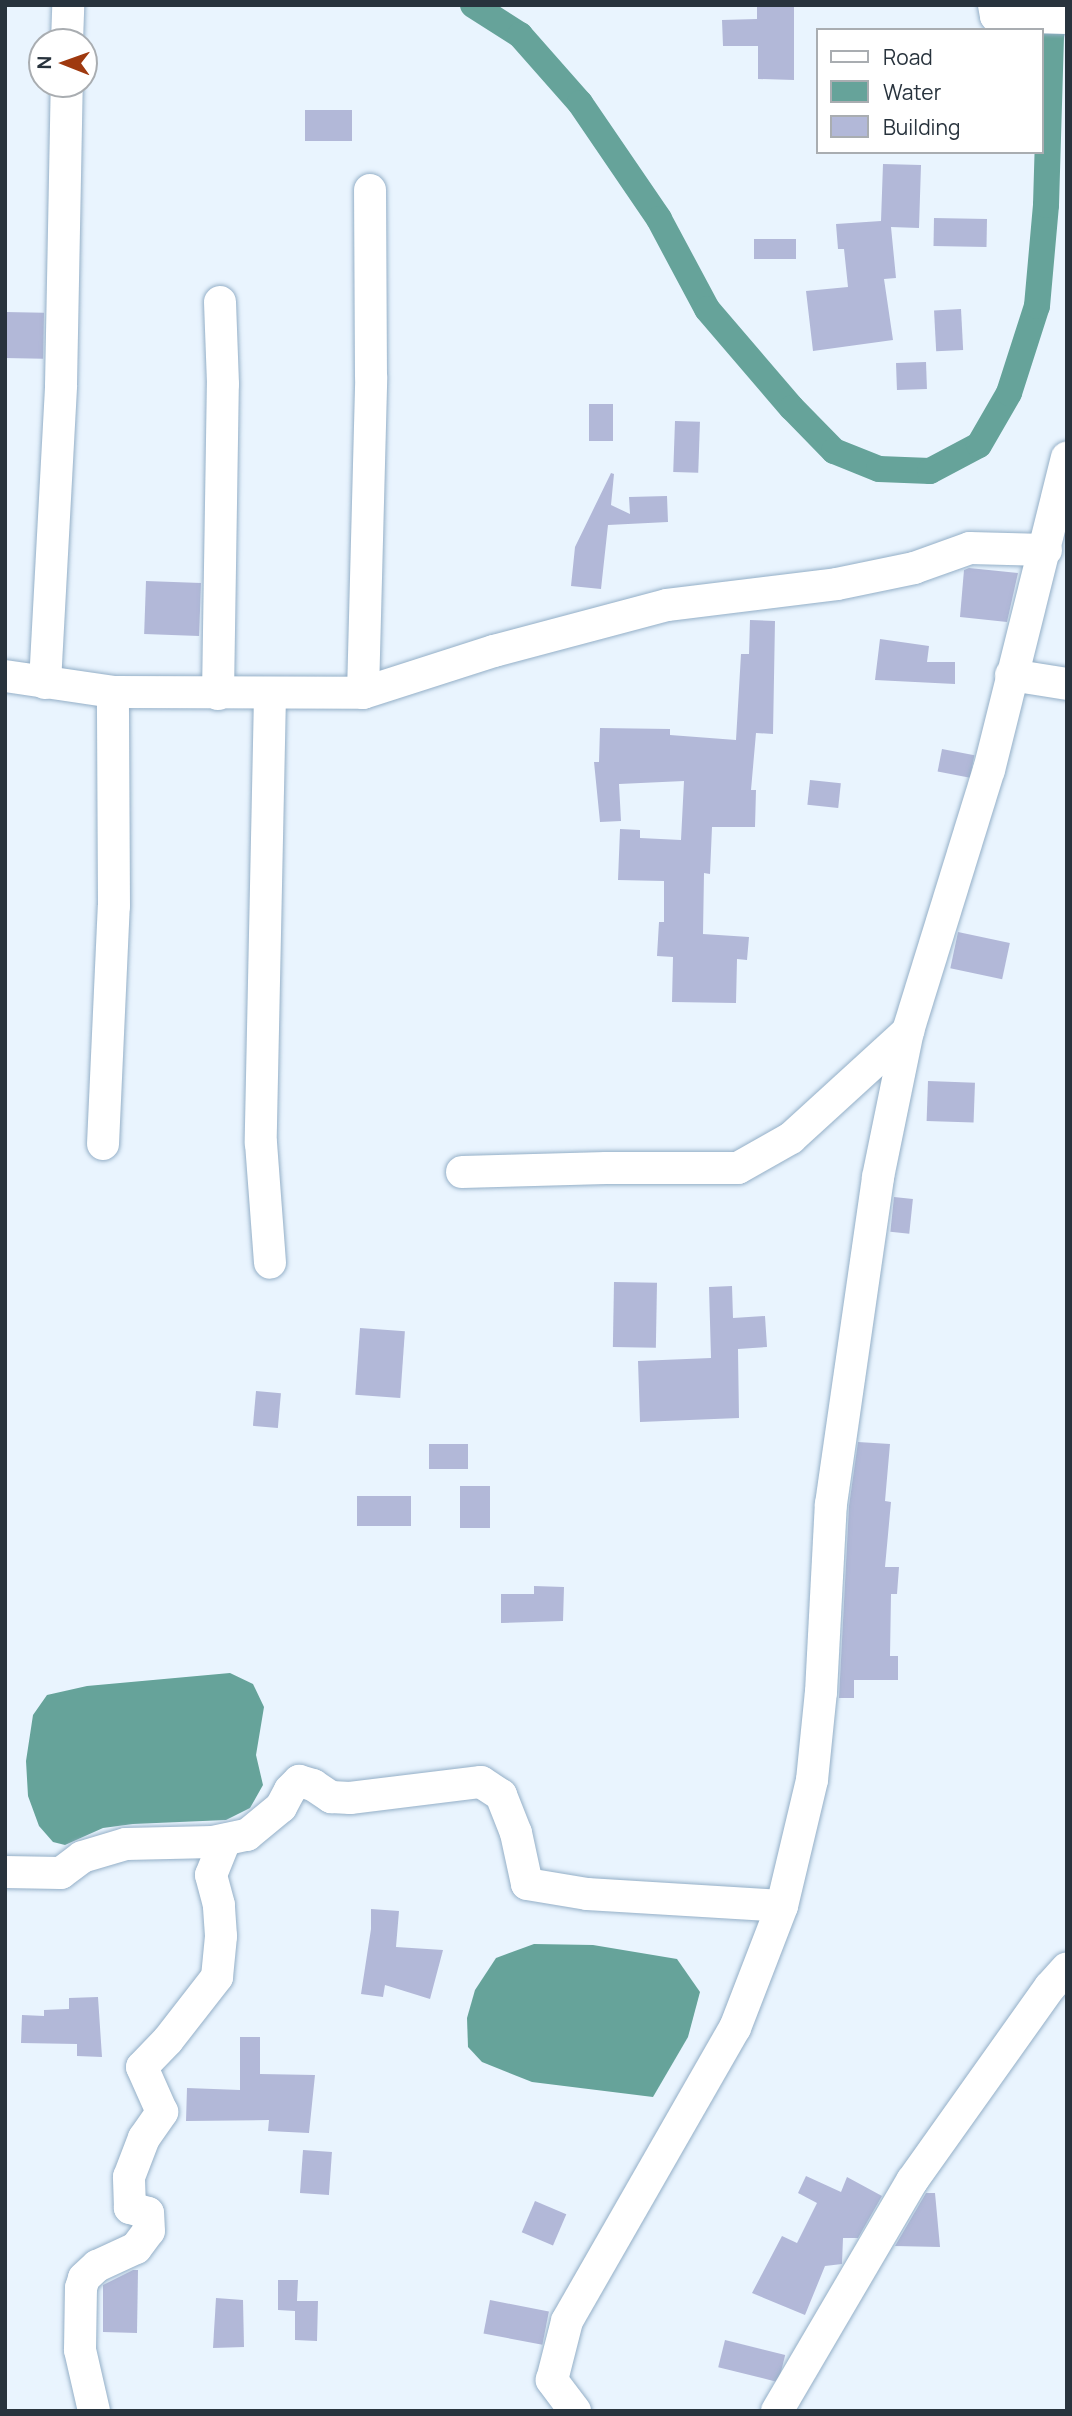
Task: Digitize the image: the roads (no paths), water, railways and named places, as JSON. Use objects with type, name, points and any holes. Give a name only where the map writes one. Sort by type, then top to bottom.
[{"type":"street","points":[[67,28],[68,5]]},
{"type":"street","points":[[995,11],[1067,18]]},
{"type":"street","points":[[45,683],[61,385],[67,98]]},
{"type":"street","points":[[363,693],[371,377],[370,190]]},
{"type":"street","points":[[218,694],[223,384],[220,302]]},
{"type":"street","points":[[575,2411],[552,2380],[567,2321],[735,2028],[782,1906],[812,1780],[821,1692],[831,1504],[878,1177],[908,1031],[989,770],[1067,458]]},
{"type":"street","points":[[5,676],[113,692],[270,695],[363,693],[494,651],[667,605],[837,584],[914,568],[971,548],[1046,550]]},
{"type":"street","points":[[1011,675],[1067,684]]},
{"type":"street","points":[[103,1144],[114,906],[113,692]]},
{"type":"street","points":[[270,695],[261,1143],[270,1263]]},
{"type":"street","points":[[462,1172],[606,1167],[737,1168],[791,1138],[908,1031]]},
{"type":"street","points":[[5,1872],[61,1873],[82,1857],[126,1844],[225,1840],[247,1835],[281,1807],[290,1790],[299,1781],[313,1785],[331,1797],[350,1798],[481,1782],[501,1795],[516,1833],[527,1884],[587,1894],[782,1906]]},
{"type":"street","points":[[94,2411],[79,2350],[81,2288],[84,2278],[97,2266],[136,2248],[149,2231],[148,2213],[130,2208],[129,2177],[144,2138],[162,2112],[142,2067],[168,2040],[216,1977],[222,1936],[219,1905],[211,1875],[225,1840]]},
{"type":"street","points":[[777,2411],[912,2181],[1050,1987],[1067,1968]]},
{"type":"water","points":[[230,1673],[253,1684],[264,1707],[256,1755],[263,1785],[250,1808],[226,1820],[103,1828],[65,1845],[53,1842],[39,1826],[28,1796],[26,1761],[33,1715],[47,1695],[87,1686]]},
{"type":"water","points":[[534,1944],[593,1945],[677,1959],[700,1992],[688,2037],[653,2097],[532,2082],[482,2062],[468,2047],[467,2018],[475,1990],[496,1958]]},
{"type":"waterway","points":[[473,5],[520,35],[580,103],[659,219],[707,309],[792,408],[834,451],[879,469],[930,471],[979,445],[1009,393],[1037,306],[1046,205],[1052,5]]}]
